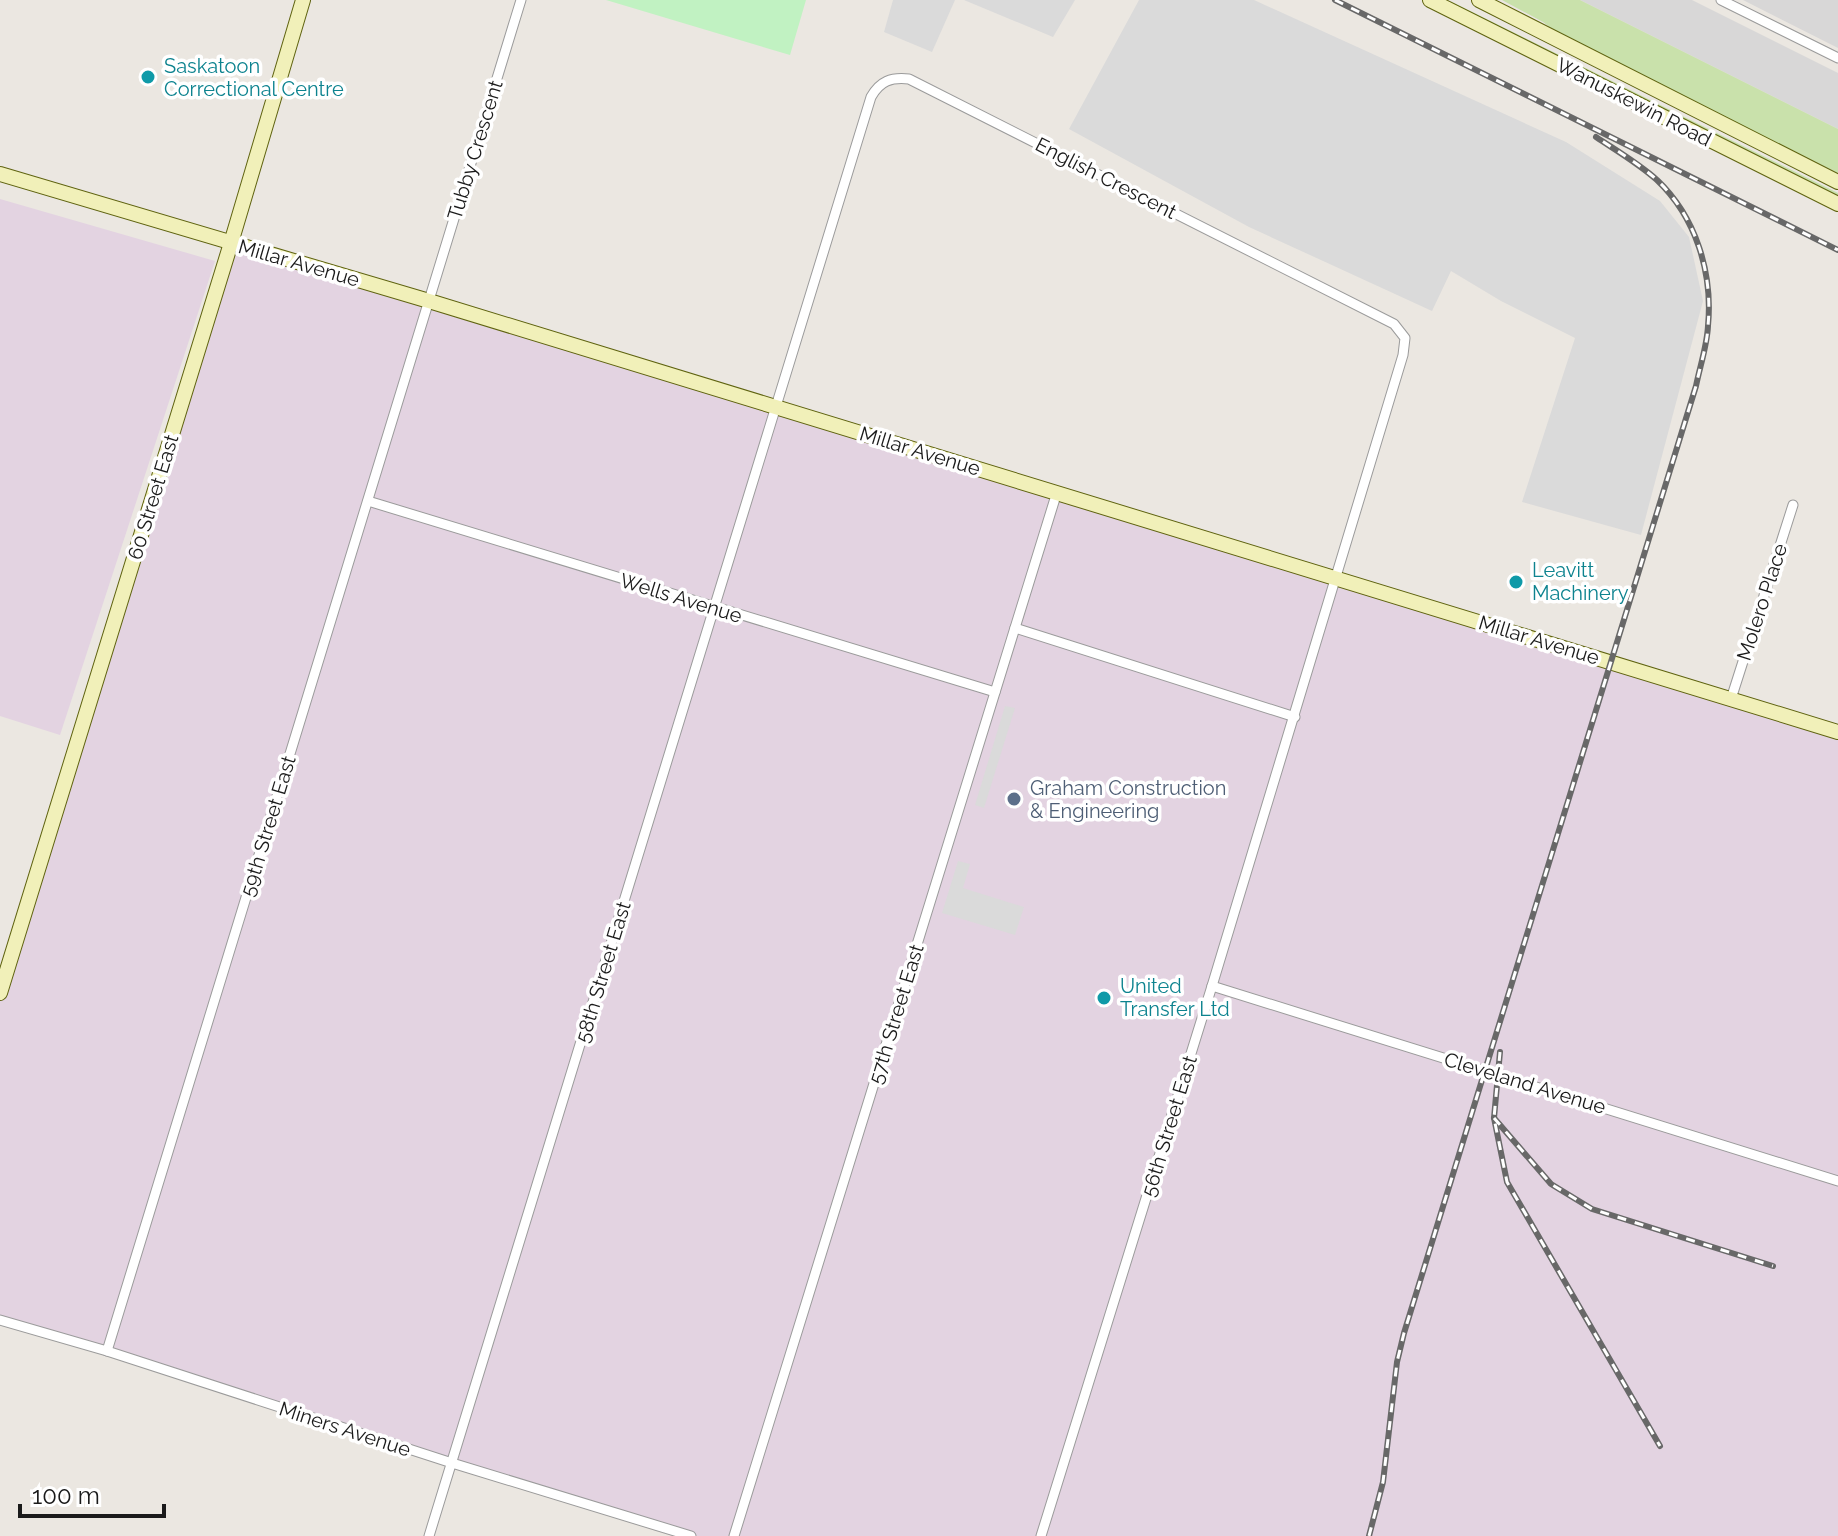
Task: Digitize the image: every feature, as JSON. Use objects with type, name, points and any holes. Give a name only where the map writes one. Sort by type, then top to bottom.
[{"type":"street","name":"60 Street East","points":[[0,993],[303,0]]},
{"type":"street","name":"Tubby Crescent","points":[[429,301],[521,0]]},
{"type":"street","name":"Wanuskewin Road","points":[[1430,0],[1838,204]]},
{"type":"street","name":"Wanuskewin Road","points":[[1479,0],[1838,182]]},
{"type":"street","points":[[1721,0],[1838,58]]},
{"type":"street","name":"English Crescent","points":[[776,407],[871,97],[885,80],[909,79],[1400,329],[1405,338],[1403,355],[1335,578]]},
{"type":"street","name":"Millar Avenue","points":[[0,174],[429,301],[1838,732]]},
{"type":"street","name":"59th Street East","points":[[107,1351],[429,301]]},
{"type":"street","name":"58th Street East","points":[[429,1536],[776,407]]},
{"type":"street","name":"57th Street East","points":[[734,1536],[1057,492]]},
{"type":"street","name":"Wells Avenue","points":[[368,501],[995,692]]},
{"type":"street","name":"Molero Place","points":[[1731,699],[1793,505]]},
{"type":"street","name":"56th Street East","points":[[1041,1536],[1295,717],[1335,578]]},
{"type":"street","points":[[1015,628],[1295,717]]},
{"type":"street","name":"Cleveland Avenue","points":[[1212,986],[1838,1181]]},
{"type":"street","name":"Miners Avenue","points":[[0,1320],[691,1536]]},
{"type":"shaded area","points":[[893,0],[955,0],[932,52],[884,32]]},
{"type":"shaded area","points":[[964,0],[1075,0],[1053,37]]},
{"type":"shaded area","points":[[1139,0],[1254,0],[1566,142],[1660,201],[1689,237],[1703,301],[1641,535],[1522,502],[1575,338],[1501,301],[1451,271],[1432,311],[1249,227],[1069,129]]},
{"type":"shaded area","points":[[1580,0],[1692,0],[1838,73],[1838,129]]},
{"type":"shaded area","points":[[1743,0],[1838,0],[1838,48]]},
{"type":"shaded area","points":[[0,199],[215,261],[60,735],[0,716]]},
{"type":"shaded area","points":[[231,243],[1838,732],[1838,1536],[691,1536],[0,1320],[0,993]]},
{"type":"shaded area","points":[[1005,706],[1015,708],[984,808],[975,805]]},
{"type":"shaded area","points":[[958,861],[970,864],[963,888],[1024,907],[1015,935],[942,913]]},
{"type":"green space","points":[[606,0],[806,0],[790,55]]},
{"type":"green space","points":[[1502,0],[1580,0],[1838,129],[1838,173],[1561,36],[1543,22]]},
{"type":"green space","points":[[1450,1],[1838,193],[1838,197],[1455,6]]},
{"type":"railway","points":[[1335,0],[1838,250]]},
{"type":"railway","points":[[1369,1536],[1383,1482],[1397,1362],[1404,1333],[1696,386],[1706,341],[1708,286],[1692,228],[1671,195],[1657,180],[1596,137]]},
{"type":"railway","points":[[1500,1052],[1494,1118],[1507,1182],[1660,1446]]},
{"type":"railway","points":[[1494,1118],[1551,1184],[1592,1209],[1773,1266]]},
{"type":"place","name":"Saskatoon Correctional Centre","points":[[148,77]]},
{"type":"place","name":"Leavitt Machinery","points":[[1516,582]]},
{"type":"place","name":"Graham Construction & Engineering","points":[[1014,799]]},
{"type":"place","name":"United Transfer Ltd","points":[[1104,998]]}]
